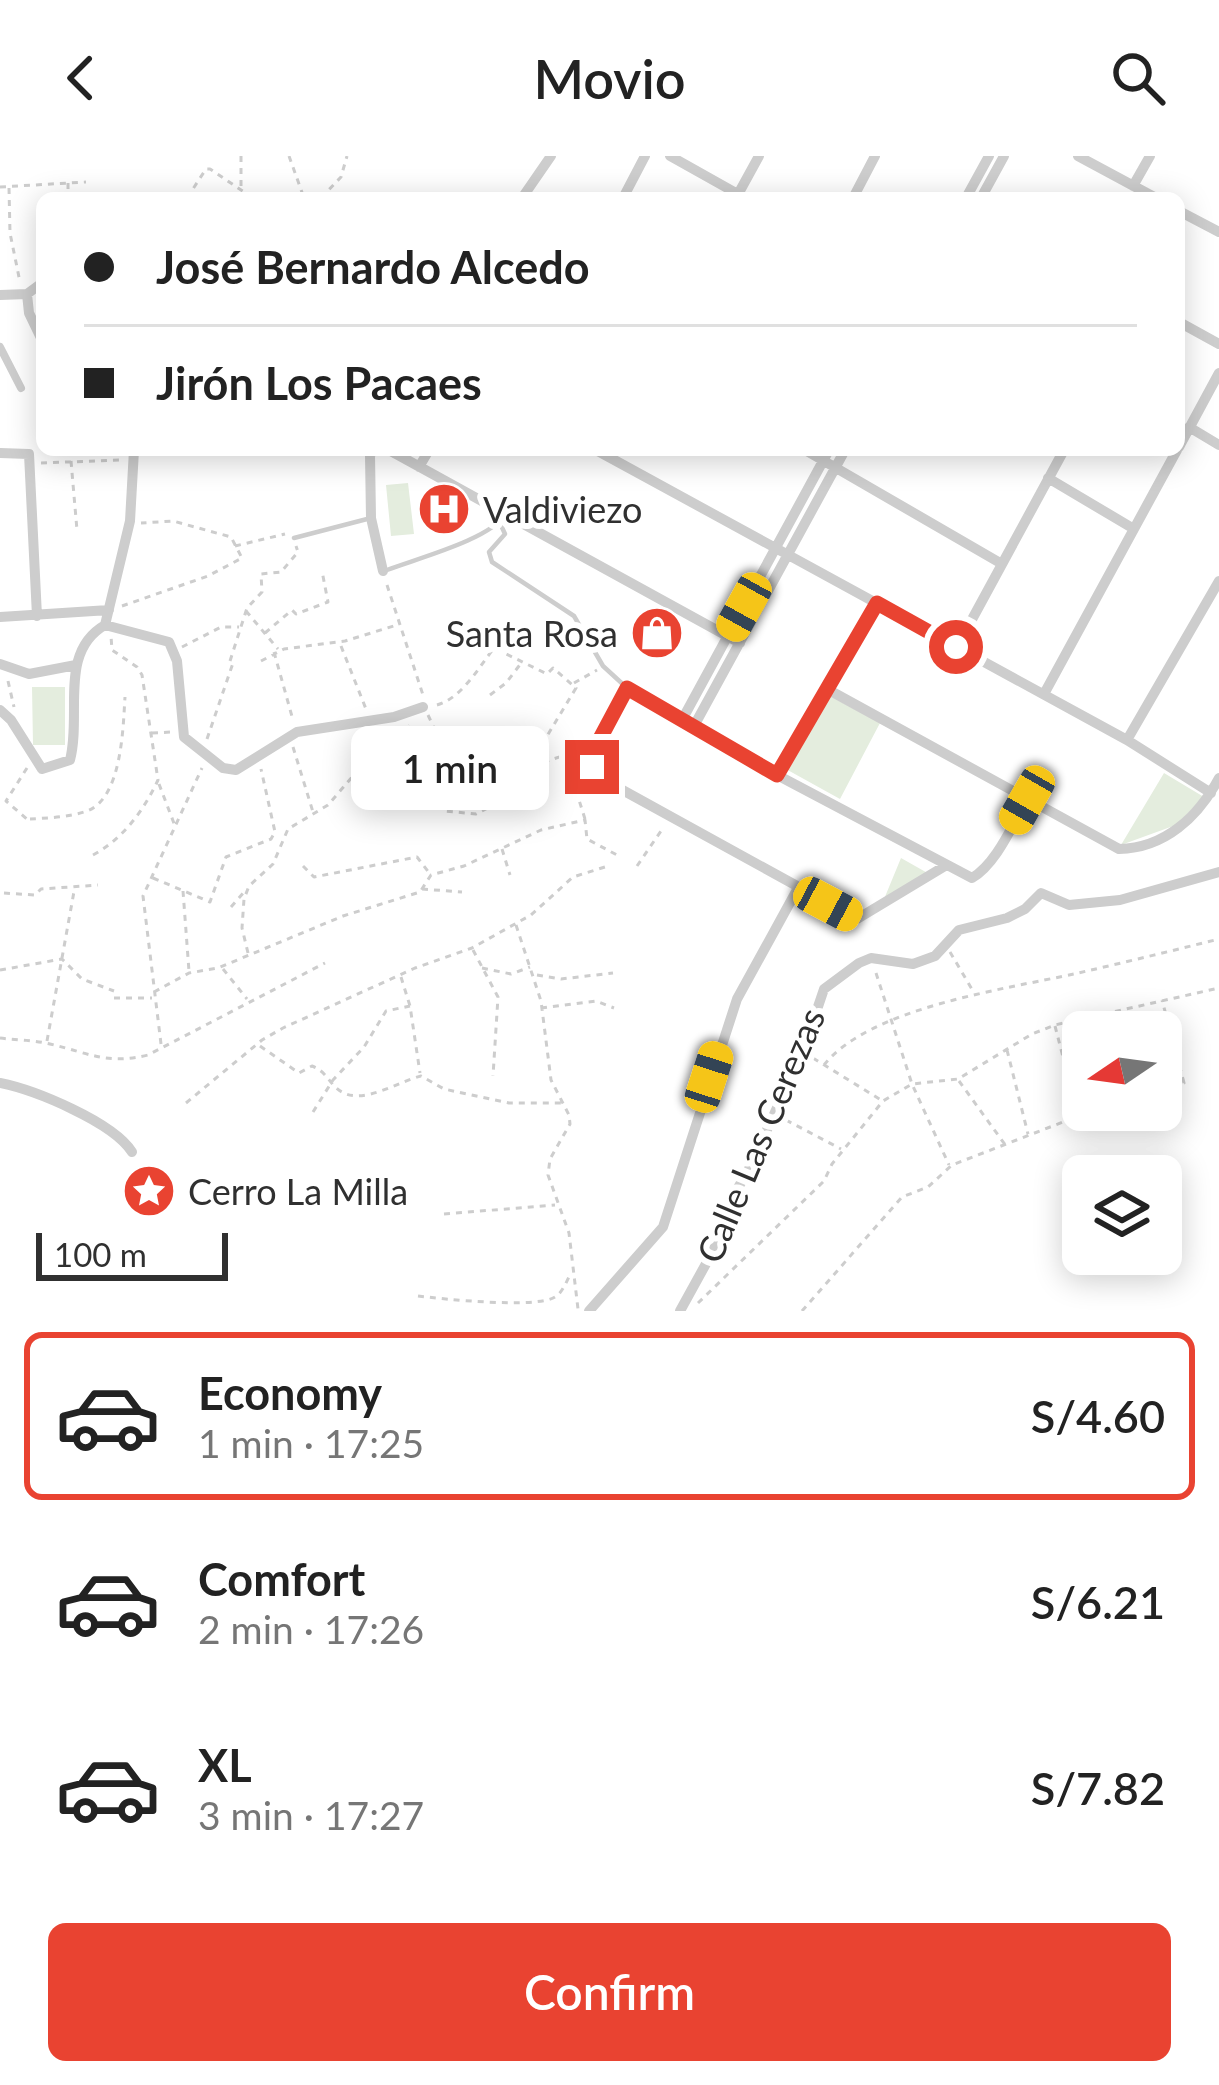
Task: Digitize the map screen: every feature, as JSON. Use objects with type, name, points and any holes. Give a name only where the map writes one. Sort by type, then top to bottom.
[{"type":"street","points":[[526,192],[551,156]]},
{"type":"street","points":[[626,192],[645,156]]},
{"type":"street","points":[[670,156],[731,192]]},
{"type":"street","points":[[742,192],[759,156]]},
{"type":"street","points":[[856,192],[875,156]]},
{"type":"street","points":[[969,192],[989,156]]},
{"type":"street","points":[[984,192],[1004,156]]},
{"type":"street","points":[[1078,156],[1144,192]]},
{"type":"street","points":[[1107,172],[1116,156]]},
{"type":"street","points":[[1133,186],[1150,156]]},
{"type":"street","points":[[1185,214],[1219,232]]},
{"type":"street","points":[[1,296],[27,294],[36,287]]},
{"type":"street","points":[[27,294],[36,328]]},
{"type":"street","points":[[1185,325],[1219,344]]},
{"type":"street","points":[[0,347],[4,364],[22,388]]},
{"type":"street","points":[[1185,436],[1219,374]]},
{"type":"street","points":[[1190,428],[1219,445]]},
{"type":"street","points":[[0,453],[29,459],[37,616]]},
{"type":"street","points":[[0,710],[42,769],[70,760],[76,665],[81,646],[108,625],[130,521],[135,456]]},
{"type":"street","points":[[370,456],[371,518],[382,572]]},
{"type":"street","points":[[400,456],[502,519],[734,640]]},
{"type":"street","points":[[419,466],[425,456]]},
{"type":"street","points":[[607,456],[1127,740],[1211,794]]},
{"type":"street","points":[[783,550],[826,456]]},
{"type":"street","points":[[827,456],[836,467],[1002,564]]},
{"type":"street","points":[[688,723],[783,550],[842,456]]},
{"type":"street","points":[[956,647],[1061,456]]},
{"type":"street","points":[[1044,694],[1174,456]]},
{"type":"street","points":[[1048,478],[1134,529]]},
{"type":"street","points":[[1127,740],[1219,581]]},
{"type":"street","points":[[777,775],[877,603]]},
{"type":"street","points":[[0,617],[109,610]]},
{"type":"street","points":[[108,625],[160,637],[176,652],[184,737],[223,767],[236,770],[258,760],[277,742],[297,733],[371,722],[423,707]]},
{"type":"street","points":[[3,664],[29,674],[76,665]]},
{"type":"street","points":[[944,866],[857,919],[597,776],[591,759],[627,688],[777,775],[972,878],[980,874],[1027,800]]},
{"type":"street","points":[[827,689],[1119,849],[1138,848],[1190,820],[1219,778]]},
{"type":"street","points":[[872,958],[913,964],[934,956],[958,930],[1006,918],[1041,893],[1069,905],[1120,900],[1219,872]]},
{"type":"street","points":[[589,1311],[663,1226],[737,999],[798,888]]},
{"type":"street","name":"Calle Las Cerezas","points":[[686,1310],[730,1201],[802,1051],[824,988],[872,958]]},
{"type":"street","points":[[0,1084],[31,1093],[115,1132],[131,1151]]},
{"type":"lane","points":[[294,538],[371,518]]},
{"type":"lane","points":[[382,572],[502,519],[506,534],[489,552],[492,562],[574,616],[603,666],[627,688]]},
{"type":"path","points":[[241,156],[241,190]]},
{"type":"path","points":[[289,156],[302,192]]},
{"type":"path","points":[[327,192],[341,177],[347,156]]},
{"type":"path","points":[[191,192],[206,169],[244,192]]},
{"type":"path","points":[[0,187],[86,182]]},
{"type":"path","points":[[68,183],[68,192]]},
{"type":"path","points":[[9,188],[17,278],[27,294]]},
{"type":"path","points":[[29,459],[126,456]]},
{"type":"path","points":[[71,461],[77,530]]},
{"type":"path","points":[[109,610],[208,576],[242,559],[231,537],[172,521],[156,520],[151,526],[130,521]]},
{"type":"path","points":[[162,1047],[143,896],[206,754],[246,610],[262,592],[261,574],[281,572],[298,552],[293,533],[235,546]]},
{"type":"path","points":[[265,633],[292,610],[296,614],[328,602],[322,571]]},
{"type":"path","points":[[382,572],[424,697],[423,707],[441,743],[489,736],[488,749],[523,750],[526,744],[545,763]]},
{"type":"path","points":[[246,610],[277,651],[297,733],[293,746],[314,814]]},
{"type":"path","points":[[108,625],[112,650],[142,676],[158,780],[176,828]]},
{"type":"path","points":[[261,661],[277,651],[340,642],[398,625]]},
{"type":"path","points":[[176,652],[221,628],[241,626]]},
{"type":"path","points":[[340,642],[371,722]]},
{"type":"path","points":[[423,707],[447,702],[494,648],[548,674],[553,668],[576,688],[544,741],[532,752]]},
{"type":"path","points":[[490,695],[522,662]]},
{"type":"path","points":[[3,664],[15,714],[11,720]]},
{"type":"path","points":[[572,684],[603,666]]},
{"type":"path","points":[[34,758],[6,801],[30,820],[97,806],[117,766],[125,698]]},
{"type":"path","points":[[275,832],[328,805],[359,769],[409,727],[407,712]]},
{"type":"path","points":[[150,733],[184,737]]},
{"type":"path","points":[[377,800],[385,800],[386,790],[442,776],[497,778],[568,754],[591,759]]},
{"type":"path","points":[[152,877],[210,902],[226,857],[271,839],[275,832],[258,760]]},
{"type":"path","points":[[442,776],[445,811],[476,814],[501,801],[517,806],[526,771]]},
{"type":"path","points":[[597,776],[579,800],[586,839],[617,855]]},
{"type":"path","points":[[93,855],[111,845],[134,819],[158,780]]},
{"type":"path","points":[[637,866],[673,814]]},
{"type":"path","points":[[422,889],[431,875],[541,830],[585,820]]},
{"type":"path","points":[[232,907],[273,864],[287,829]]},
{"type":"path","points":[[502,848],[510,875]]},
{"type":"path","points":[[303,866],[314,877],[417,856],[431,875]]},
{"type":"path","points":[[186,1103],[258,1044],[332,1004],[472,948],[496,931],[516,925],[573,877],[608,866]]},
{"type":"path","points":[[4,893],[34,895],[41,889],[98,885]]},
{"type":"path","points":[[46,1043],[76,886]]},
{"type":"path","points":[[248,953],[242,928],[249,886]]},
{"type":"path","points":[[183,889],[189,973]]},
{"type":"path","points":[[62,959],[82,979],[114,994],[154,995],[189,973],[221,966],[422,889],[462,892]]},
{"type":"path","points":[[516,925],[542,1008],[551,1080],[570,1124],[548,1166],[569,1233],[578,1311]]},
{"type":"path","points":[[824,1065],[852,1038],[974,992],[1219,939]]},
{"type":"path","points":[[946,946],[974,992]]},
{"type":"path","points":[[472,948],[498,997],[493,1076]]},
{"type":"path","points":[[872,958],[912,1084],[950,1167]]},
{"type":"path","points":[[0,970],[62,959]]},
{"type":"path","points":[[0,1038],[46,1043],[112,1060],[148,1055],[325,962]]},
{"type":"path","points":[[221,966],[248,1000]]},
{"type":"path","points":[[480,967],[511,974],[532,966]]},
{"type":"path","points":[[534,975],[561,979],[613,973]]},
{"type":"path","points":[[400,975],[421,1076],[444,1090],[509,1103],[562,1103]]},
{"type":"path","points":[[1114,1011],[1219,988]]},
{"type":"path","points":[[1162,998],[1165,1011]]},
{"type":"path","points":[[542,1008],[596,1001],[614,1008]]},
{"type":"path","points":[[313,1112],[386,1011],[410,1006]]},
{"type":"path","points":[[686,1310],[824,1181],[842,1150],[883,1101],[912,1084],[958,1079],[1006,1048],[1062,1023]]},
{"type":"path","points":[[1054,1025],[1062,1056]]},
{"type":"path","points":[[258,1044],[292,1072],[312,1066],[333,1080],[337,1089],[352,1095],[384,1090],[421,1076]]},
{"type":"path","points":[[1006,1048],[1028,1136]]},
{"type":"path","points":[[802,1051],[883,1101]]},
{"type":"path","points":[[958,1079],[1006,1146]]},
{"type":"path","points":[[772,1112],[842,1150]]},
{"type":"path","points":[[802,1311],[902,1197],[928,1187],[950,1167],[1062,1123]]},
{"type":"path","points":[[444,1214],[558,1204]]},
{"type":"path","points":[[418,1296],[464,1304],[548,1301],[562,1291],[572,1272]]},
{"type":"green space","points":[[408,483],[414,534],[391,536],[386,485]]},
{"type":"green space","points":[[32,687],[65,687],[65,745],[33,745]]},
{"type":"green space","points":[[826,694],[880,723],[840,799],[784,768]]},
{"type":"green space","points":[[1164,773],[1204,797],[1176,825],[1121,845]]},
{"type":"green space","points":[[901,858],[931,875],[882,904]]},
{"type":"building","name":"Santa Rosa","points":[[658,609],[675,618],[654,658],[637,648]]},
{"type":"place","name":"Valdiviezo","points":[[444,509]]},
{"type":"place","name":"Santa Rosa","points":[[657,633]]},
{"type":"place","name":"Cerro La Milla","points":[[149,1191]]},
{"type":"route","points":[[592,767],[595,748],[627,688],[777,775],[877,603],[956,647]]}]
